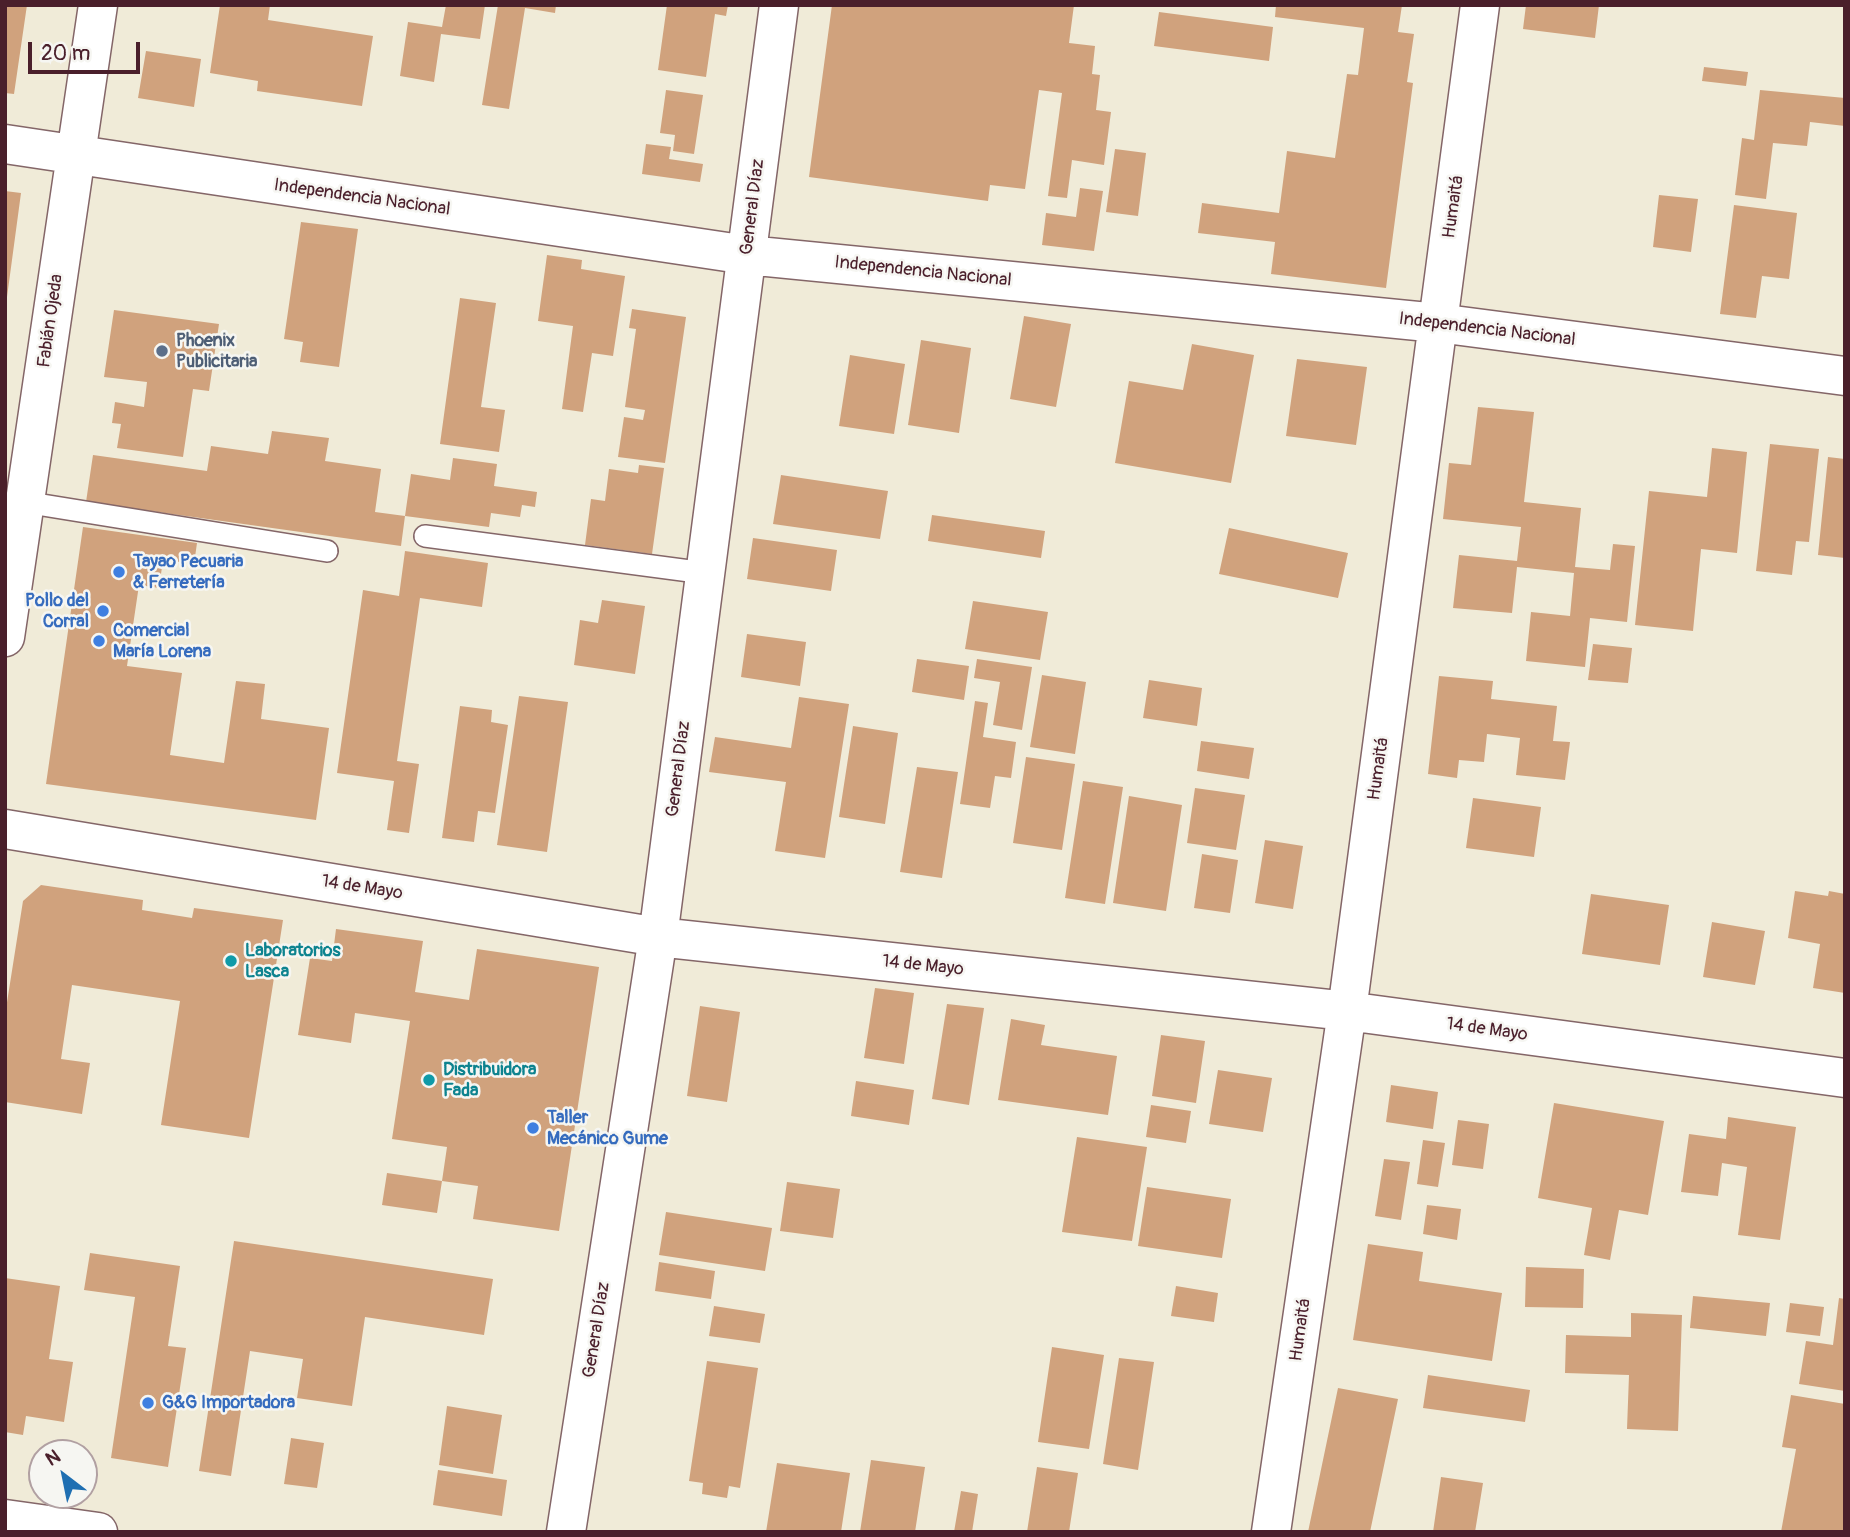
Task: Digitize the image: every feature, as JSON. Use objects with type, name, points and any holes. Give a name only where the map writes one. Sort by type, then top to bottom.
[{"type":"street","name":"Fabián Ojeda","points":[[5,637],[98,5]]},
{"type":"street","name":"General Díaz","points":[[566,1532],[658,937],[779,5]]},
{"type":"street","name":"Humaitá","points":[[1271,1532],[1347,1011],[1480,5]]},
{"type":"street","name":"Independencia Nacional","points":[[5,144],[747,255],[1438,323],[1845,376]]},
{"type":"street","name":"14 de Mayo","points":[[5,829],[658,937],[1347,1011],[1845,1078]]},
{"type":"street","points":[[5,1519],[98,1532]]},
{"type":"lane","points":[[24,502],[327,551]]},
{"type":"lane","points":[[425,536],[705,573]]},
{"type":"building","points":[[5,5],[27,5],[14,94],[5,93]]},
{"type":"building","points":[[220,5],[270,5],[268,20],[373,36],[362,106],[257,91],[258,81],[210,73]]},
{"type":"building","points":[[446,5],[485,5],[480,39],[441,34],[434,82],[400,76],[408,22],[442,27]]},
{"type":"building","points":[[498,5],[556,5],[555,13],[525,8],[509,109],[482,105]]},
{"type":"building","points":[[667,5],[728,5],[726,16],[715,14],[706,77],[658,70]]},
{"type":"building","points":[[832,5],[1074,5],[1069,43],[1095,46],[1092,74],[1100,75],[1096,110],[1111,112],[1104,165],[1072,160],[1067,198],[1048,196],[1062,93],[1039,90],[1025,189],[990,185],[988,201],[809,177]]},
{"type":"building","points":[[1276,5],[1402,5],[1398,32],[1414,34],[1407,82],[1413,83],[1386,288],[1271,274],[1275,242],[1198,233],[1202,203],[1279,213],[1287,151],[1335,158],[1347,74],[1358,75],[1364,28],[1275,17]]},
{"type":"building","points":[[1526,5],[1599,5],[1595,38],[1523,29]]},
{"type":"building","points":[[1159,12],[1273,27],[1269,61],[1154,46]]},
{"type":"building","points":[[146,51],[201,59],[194,107],[138,98]]},
{"type":"building","points":[[1704,67],[1748,72],[1746,86],[1702,81]]},
{"type":"building","points":[[666,90],[703,95],[694,154],[673,151],[675,135],[660,133]]},
{"type":"building","points":[[1760,90],[1845,98],[1845,126],[1810,122],[1807,146],[1773,143],[1766,199],[1735,195],[1742,138],[1754,140]]},
{"type":"building","points":[[646,144],[671,147],[669,159],[703,164],[700,182],[642,174]]},
{"type":"building","points":[[1115,149],[1146,153],[1138,216],[1106,212]]},
{"type":"building","points":[[1080,188],[1103,191],[1094,251],[1042,245],[1046,213],[1076,217]]},
{"type":"building","points":[[5,191],[21,193],[7,297],[5,297]]},
{"type":"building","points":[[1659,195],[1698,199],[1691,252],[1653,247]]},
{"type":"building","points":[[1734,205],[1797,213],[1789,279],[1762,276],[1756,318],[1720,314]]},
{"type":"building","points":[[301,222],[358,229],[339,367],[300,362],[303,342],[284,339]]},
{"type":"building","points":[[547,255],[582,260],[581,269],[625,276],[613,356],[592,353],[583,412],[562,409],[573,326],[538,321]]},
{"type":"building","points":[[460,298],[496,303],[481,407],[505,410],[499,452],[440,444]]},
{"type":"building","points":[[632,309],[686,317],[665,463],[618,457],[624,417],[643,420],[645,410],[625,407],[636,329],[629,328]]},
{"type":"building","name":"Phoenix Publicitaria","points":[[114,310],[219,324],[209,391],[193,389],[183,457],[117,448],[121,424],[112,423],[115,402],[144,407],[147,382],[104,377]]},
{"type":"building","points":[[1024,316],[1071,324],[1056,407],[1010,399]]},
{"type":"building","points":[[921,340],[971,348],[959,433],[908,425]]},
{"type":"building","points":[[1192,344],[1254,355],[1231,483],[1115,463],[1129,381],[1183,390]]},
{"type":"building","points":[[850,355],[905,364],[894,434],[839,426]]},
{"type":"building","points":[[1297,359],[1367,367],[1356,445],[1286,436]]},
{"type":"building","points":[[1478,407],[1534,412],[1524,502],[1581,508],[1575,567],[1610,570],[1613,544],[1635,546],[1627,622],[1590,618],[1585,667],[1526,661],[1531,612],[1570,616],[1574,573],[1517,567],[1512,613],[1453,608],[1459,555],[1517,561],[1521,527],[1443,519],[1449,463],[1471,465]]},
{"type":"building","points":[[272,431],[329,438],[325,461],[381,469],[375,512],[405,516],[401,546],[86,502],[93,455],[207,471],[211,446],[268,454]]},
{"type":"building","points":[[1770,444],[1819,449],[1809,542],[1796,541],[1792,575],[1756,571]]},
{"type":"building","points":[[1712,448],[1747,452],[1737,553],[1701,549],[1693,631],[1635,625],[1649,491],[1707,497]]},
{"type":"building","points":[[1828,457],[1845,459],[1845,558],[1818,555]]},
{"type":"building","points":[[453,458],[497,464],[494,486],[537,492],[535,507],[522,505],[520,517],[491,513],[489,527],[405,516],[411,474],[450,480]]},
{"type":"building","points":[[639,465],[664,468],[652,554],[585,545],[591,499],[605,501],[609,469],[638,473]]},
{"type":"building","points":[[781,475],[888,491],[880,539],[773,524]]},
{"type":"building","points":[[932,515],[1045,531],[1041,558],[928,541]]},
{"type":"building","points":[[83,527],[197,543],[194,564],[163,560],[159,588],[139,585],[127,666],[182,673],[170,755],[224,763],[236,681],[265,684],[261,719],[329,728],[316,820],[46,784]]},
{"type":"building","points":[[1229,528],[1348,553],[1338,598],[1219,574]]},
{"type":"building","points":[[753,538],[837,550],[831,591],[747,579]]},
{"type":"building","points":[[405,551],[488,563],[482,607],[420,598],[397,761],[419,764],[409,833],[387,830],[394,781],[337,773],[363,590],[399,596]]},
{"type":"building","points":[[602,600],[645,606],[635,674],[574,665],[580,620],[598,623]]},
{"type":"building","points":[[973,601],[1048,612],[1040,660],[965,649]]},
{"type":"building","points":[[747,634],[806,642],[800,686],[741,677]]},
{"type":"building","points":[[1593,644],[1632,648],[1628,683],[1588,680]]},
{"type":"building","points":[[917,659],[969,666],[964,700],[912,692]]},
{"type":"building","points":[[977,659],[1032,667],[1022,730],[993,725],[1000,682],[974,678]]},
{"type":"building","points":[[1042,675],[1086,682],[1075,754],[1030,747]]},
{"type":"building","points":[[1439,676],[1493,681],[1491,699],[1557,706],[1553,741],[1570,742],[1565,780],[1516,775],[1520,738],[1487,734],[1484,762],[1459,760],[1457,778],[1428,774]]},
{"type":"building","points":[[1149,680],[1202,688],[1197,726],[1143,718]]},
{"type":"building","points":[[519,696],[568,702],[547,852],[497,845]]},
{"type":"building","points":[[799,697],[849,704],[825,858],[775,851],[786,782],[709,772],[715,737],[791,748]]},
{"type":"building","points":[[975,701],[988,703],[983,737],[1016,742],[1011,778],[995,776],[990,808],[960,804]]},
{"type":"building","points":[[460,706],[492,710],[491,722],[508,725],[495,813],[478,811],[474,842],[442,838]]},
{"type":"building","points":[[853,726],[898,733],[885,824],[839,817]]},
{"type":"building","points":[[1201,741],[1254,748],[1249,779],[1197,771]]},
{"type":"building","points":[[1026,757],[1075,764],[1062,850],[1013,843]]},
{"type":"building","points":[[917,767],[958,772],[942,878],[900,872]]},
{"type":"building","points":[[1083,781],[1123,787],[1105,904],[1065,898]]},
{"type":"building","points":[[1195,788],[1245,795],[1236,850],[1187,843]]},
{"type":"building","points":[[1129,796],[1182,805],[1166,911],[1113,903]]},
{"type":"building","points":[[1473,798],[1541,807],[1534,857],[1466,848]]},
{"type":"building","points":[[1265,840],[1303,846],[1293,909],[1255,903]]},
{"type":"building","points":[[1202,854],[1238,860],[1230,913],[1194,908]]},
{"type":"building","points":[[41,885],[143,900],[142,910],[192,918],[194,908],[283,920],[249,1138],[161,1125],[180,1001],[72,985],[61,1059],[90,1063],[82,1114],[5,1102],[5,1015],[23,901]]},
{"type":"building","points":[[1795,891],[1828,896],[1829,891],[1845,894],[1845,993],[1813,988],[1820,944],[1788,938]]},
{"type":"building","points":[[1591,894],[1669,905],[1660,965],[1582,954]]},
{"type":"building","points":[[1712,922],[1765,931],[1755,985],[1703,977]]},
{"type":"building","points":[[336,929],[423,941],[415,992],[469,1000],[477,949],[599,967],[559,1231],[473,1219],[478,1186],[442,1181],[447,1147],[392,1139],[410,1021],[355,1013],[351,1043],[298,1035],[310,958],[332,961]]},
{"type":"building","points":[[875,988],[914,993],[904,1064],[864,1058]]},
{"type":"building","points":[[947,1004],[984,1008],[969,1105],[932,1099]]},
{"type":"building","points":[[700,1006],[740,1012],[727,1102],[687,1096]]},
{"type":"building","points":[[1011,1019],[1045,1025],[1041,1045],[1117,1056],[1108,1115],[998,1100]]},
{"type":"building","points":[[1161,1035],[1205,1041],[1196,1103],[1152,1096]]},
{"type":"building","points":[[1218,1070],[1272,1078],[1263,1132],[1209,1124]]},
{"type":"building","points":[[856,1081],[914,1090],[909,1125],[851,1116]]},
{"type":"building","points":[[1391,1085],[1438,1092],[1433,1129],[1386,1122]]},
{"type":"building","points":[[1554,1103],[1664,1121],[1648,1215],[1619,1210],[1610,1260],[1584,1255],[1592,1208],[1538,1198]]},
{"type":"building","points":[[1151,1105],[1191,1111],[1186,1143],[1146,1137]]},
{"type":"building","points":[[1728,1117],[1796,1127],[1780,1240],[1738,1235],[1747,1167],[1722,1163],[1718,1196],[1681,1192],[1689,1134],[1726,1139]]},
{"type":"building","points":[[1458,1120],[1489,1124],[1483,1169],[1452,1165]]},
{"type":"building","points":[[1077,1137],[1147,1147],[1132,1241],[1062,1232]]},
{"type":"building","points":[[1423,1140],[1445,1143],[1438,1187],[1417,1184]]},
{"type":"building","points":[[1384,1159],[1410,1162],[1401,1220],[1375,1216]]},
{"type":"building","points":[[387,1173],[442,1181],[437,1213],[382,1205]]},
{"type":"building","points":[[787,1182],[840,1189],[833,1238],[780,1231]]},
{"type":"building","points":[[1147,1187],[1231,1199],[1222,1258],[1138,1246]]},
{"type":"building","points":[[1427,1205],[1461,1209],[1457,1240],[1423,1234]]},
{"type":"building","points":[[666,1212],[772,1228],[765,1271],[659,1255]]},
{"type":"building","points":[[234,1241],[493,1279],[484,1335],[365,1317],[352,1406],[297,1398],[303,1359],[250,1351],[231,1476],[199,1471]]},
{"type":"building","points":[[1368,1244],[1423,1252],[1419,1281],[1502,1293],[1492,1361],[1353,1340]]},
{"type":"building","name":"G&G Importadora","points":[[90,1253],[180,1266],[168,1346],[186,1348],[168,1467],[111,1458],[135,1297],[84,1290]]},
{"type":"building","points":[[659,1262],[715,1271],[711,1299],[655,1291]]},
{"type":"building","points":[[1526,1267],[1584,1269],[1583,1308],[1525,1307]]},
{"type":"building","points":[[5,1278],[60,1286],[49,1359],[73,1362],[64,1422],[26,1416],[23,1435],[5,1432]]},
{"type":"building","points":[[1176,1286],[1218,1293],[1214,1322],[1171,1316]]},
{"type":"building","points":[[1693,1296],[1770,1303],[1766,1336],[1690,1328]]},
{"type":"building","points":[[1839,1298],[1845,1299],[1845,1391],[1799,1384],[1806,1341],[1833,1345]]},
{"type":"building","points":[[1790,1303],[1824,1307],[1820,1336],[1786,1332]]},
{"type":"building","points":[[714,1306],[765,1314],[760,1343],[709,1336]]},
{"type":"building","points":[[1631,1313],[1682,1315],[1678,1431],[1627,1429],[1629,1375],[1565,1373],[1566,1335],[1631,1337]]},
{"type":"building","points":[[1052,1347],[1104,1355],[1089,1449],[1038,1442]]},
{"type":"building","points":[[1119,1358],[1154,1362],[1138,1470],[1103,1464]]},
{"type":"building","points":[[707,1361],[758,1368],[740,1488],[729,1486],[727,1498],[702,1494],[703,1483],[689,1481]]},
{"type":"building","points":[[1428,1375],[1530,1390],[1525,1422],[1423,1408]]},
{"type":"building","points":[[1338,1388],[1398,1399],[1370,1532],[1308,1532]]},
{"type":"building","points":[[1791,1395],[1845,1404],[1845,1532],[1781,1532],[1796,1449],[1782,1447]]},
{"type":"building","points":[[447,1406],[502,1415],[493,1474],[439,1465]]},
{"type":"building","points":[[291,1438],[324,1443],[317,1488],[284,1484]]},
{"type":"building","points":[[871,1460],[925,1467],[915,1532],[860,1532]]},
{"type":"building","points":[[777,1463],[850,1473],[841,1532],[766,1532]]},
{"type":"building","points":[[1037,1467],[1078,1473],[1069,1532],[1027,1532]]},
{"type":"building","points":[[438,1470],[507,1480],[502,1516],[433,1505]]},
{"type":"building","points":[[1441,1477],[1483,1483],[1475,1532],[1433,1532]]},
{"type":"building","points":[[961,1491],[978,1494],[972,1532],[954,1532]]},
{"type":"place","name":"Phoenix Publicitaria","points":[[162,351]]},
{"type":"place","name":"Tayao Pecuaria & Ferretería","points":[[119,572]]},
{"type":"place","name":"Pollo del Corral","points":[[103,611]]},
{"type":"place","name":"Comercial María Lorena","points":[[99,641]]},
{"type":"place","name":"Laboratorios Lasca","points":[[231,961]]},
{"type":"place","name":"Distribuidora Fada","points":[[429,1080]]},
{"type":"place","name":"Taller Mecánico Gume","points":[[533,1128]]},
{"type":"place","name":"G&G Importadora","points":[[148,1403]]}]
